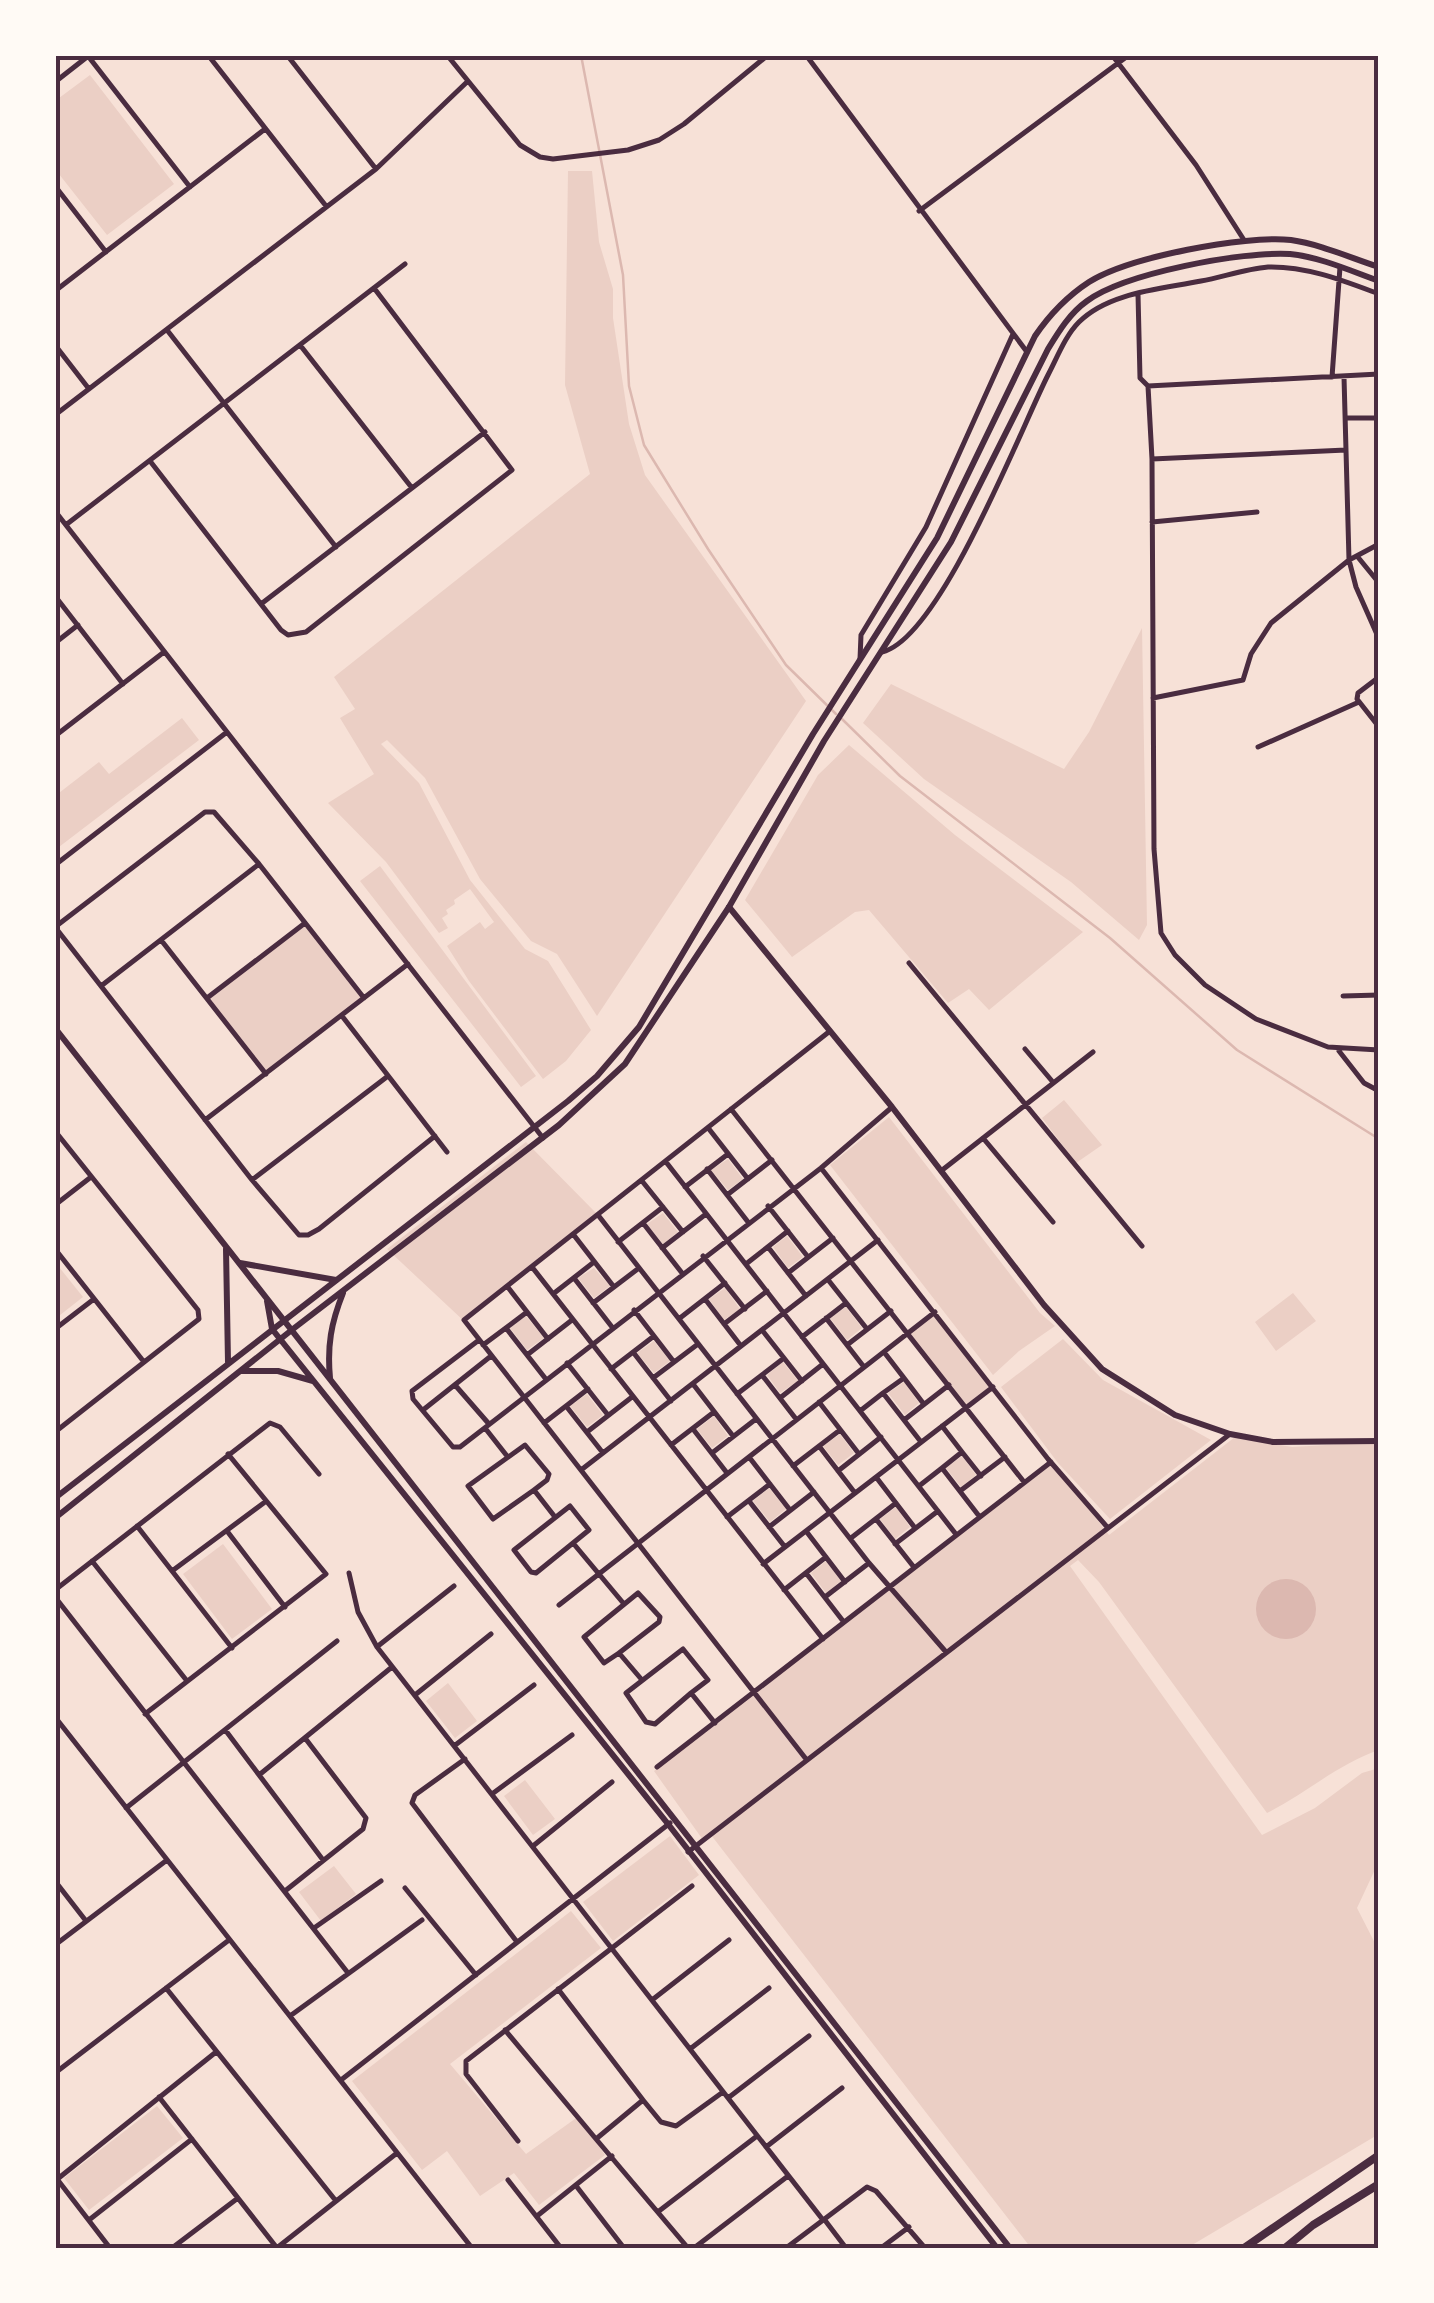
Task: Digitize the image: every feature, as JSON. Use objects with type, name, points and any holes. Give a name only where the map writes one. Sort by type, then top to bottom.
[{"type":"main road","points":[[55,1498],[573,1096],[617,1055],[639,1027],[813,734],[937,538],[1027,352],[1053,310],[1092,280],[1201,246],[1244,240],[1295,240],[1379,267]]},
{"type":"main road","points":[[55,1518],[543,1138],[610,1080],[644,1040],[729,907],[824,742],[951,542],[1048,349],[1064,324],[1088,300],[1153,274],[1255,254],[1292,254],[1379,281]]},
{"type":"main road","points":[[729,907],[892,1106],[1044,1304],[1102,1369],[1175,1415],[1230,1434],[1274,1442],[1379,1441]]},
{"type":"main road","points":[[55,1028],[1010,2248]]},
{"type":"main road","points":[[573,1096],[580,1106]]},
{"type":"main road","points":[[226,1246],[228,1363]]},
{"type":"main road","points":[[239,1263],[336,1280]]},
{"type":"main road","points":[[330,1380],[331,1324],[344,1290]]},
{"type":"main road","points":[[267,1301],[272,1328],[281,1340],[668,1824],[997,2248]]},
{"type":"main road","points":[[242,1370],[278,1370],[314,1382]]},
{"type":"main road","points":[[1244,2248],[1379,2155]]},
{"type":"main road","points":[[1284,2248],[1379,2184]]},
{"type":"street","points":[[208,55],[326,207]]},
{"type":"street","points":[[287,55],[376,168]]},
{"type":"street","points":[[447,55],[502,126],[526,150],[553,160],[628,150],[659,140],[768,55]]},
{"type":"street","points":[[806,55],[1027,352]]},
{"type":"street","points":[[1112,55],[1196,165],[1244,240]]},
{"type":"street","points":[[920,211],[1130,55]]},
{"type":"street","points":[[55,82],[89,56],[190,187]]},
{"type":"street","points":[[55,416],[376,168],[468,81]]},
{"type":"street","points":[[55,290],[265,129]]},
{"type":"street","points":[[55,186],[106,252]]},
{"type":"street","points":[[66,525],[405,264]]},
{"type":"street","points":[[879,653],[900,646],[912,633],[959,560],[1035,401],[1079,322],[1098,309],[1138,294],[1269,267],[1339,280],[1379,294]]},
{"type":"street","points":[[1332,377],[1340,267]]},
{"type":"street","points":[[150,460],[282,630],[288,634],[306,632],[510,474],[512,466],[374,288]]},
{"type":"street","points":[[1138,294],[1140,378],[1148,386],[1152,459],[1154,850],[1161,933],[1174,954],[1227,1002],[1276,1028],[1337,1048],[1379,1050]]},
{"type":"street","points":[[166,330],[336,547]]},
{"type":"street","points":[[860,660],[861,636],[926,527],[1013,334]]},
{"type":"street","points":[[300,344],[412,488]]},
{"type":"street","points":[[55,345],[89,389]]},
{"type":"street","points":[[1148,386],[1379,374]]},
{"type":"street","points":[[1344,376],[1350,560],[1356,588],[1379,639]]},
{"type":"street","points":[[1346,418],[1379,418]]},
{"type":"street","points":[[261,604],[486,431]]},
{"type":"street","points":[[1152,459],[1346,450]]},
{"type":"street","points":[[55,511],[543,1138]]},
{"type":"street","points":[[1152,522],[1257,512]]},
{"type":"street","points":[[1153,698],[1242,680],[1251,654],[1271,622],[1350,560],[1379,544]]},
{"type":"street","points":[[1357,556],[1379,583]]},
{"type":"street","points":[[55,596],[123,684]]},
{"type":"street","points":[[55,642],[78,625]]},
{"type":"street","points":[[55,736],[164,652]]},
{"type":"street","points":[[1379,677],[1358,693],[1359,702],[1379,727]]},
{"type":"street","points":[[1258,746],[1359,702]]},
{"type":"street","points":[[55,864],[227,732]]},
{"type":"street","points":[[364,998],[214,812],[205,812],[55,927],[299,1235],[308,1235],[435,1136]]},
{"type":"street","points":[[101,986],[259,864]]},
{"type":"street","points":[[207,998],[305,923]]},
{"type":"street","points":[[161,940],[266,1074]]},
{"type":"street","points":[[909,962],[1142,1246]]},
{"type":"street","points":[[206,1120],[408,964]]},
{"type":"street","points":[[1343,996],[1379,995]]},
{"type":"street","points":[[341,1016],[447,1152]]},
{"type":"street","points":[[806,1758],[465,1318],[830,1031]]},
{"type":"street","points":[[1337,1048],[1364,1083],[1379,1091]]},
{"type":"street","points":[[1024,1050],[1052,1081]]},
{"type":"street","points":[[941,1171],[1094,1052]]},
{"type":"street","points":[[252,1180],[388,1076]]},
{"type":"street","points":[[527,1312],[413,1389],[414,1399],[453,1448],[460,1447],[821,1168],[892,1106]]},
{"type":"street","points":[[731,1109],[1024,1482]]},
{"type":"street","points":[[709,1129],[748,1180]]},
{"type":"street","points":[[55,1131],[199,1313],[196,1324],[55,1432]]},
{"type":"street","points":[[983,1138],[1053,1222]]},
{"type":"street","points":[[685,1186],[728,1154]]},
{"type":"street","points":[[727,1196],[773,1160]]},
{"type":"street","points":[[666,1162],[956,1533]]},
{"type":"street","points":[[821,1168],[1051,1462],[1108,1528]]},
{"type":"street","points":[[707,1170],[748,1222]]},
{"type":"street","points":[[55,1205],[91,1177]]},
{"type":"street","points":[[642,1181],[683,1232]]},
{"type":"street","points":[[768,1206],[808,1257]]},
{"type":"street","points":[[618,1242],[663,1207]]},
{"type":"street","points":[[662,1248],[706,1214]]},
{"type":"street","points":[[598,1215],[869,1563],[946,1652]]},
{"type":"street","points":[[643,1223],[682,1273]]},
{"type":"street","points":[[746,1264],[788,1232]]},
{"type":"street","points":[[573,1234],[614,1287]]},
{"type":"street","points":[[788,1272],[834,1238]]},
{"type":"street","points":[[581,1470],[878,1240]]},
{"type":"street","points":[[768,1247],[806,1296]]},
{"type":"street","points":[[55,1249],[144,1362]]},
{"type":"street","points":[[704,1256],[745,1309]]},
{"type":"street","points":[[553,1294],[594,1262]]},
{"type":"street","points":[[531,1266],[823,1639]]},
{"type":"street","points":[[593,1303],[639,1268]]},
{"type":"street","points":[[574,1278],[612,1327]]},
{"type":"street","points":[[828,1280],[867,1330]]},
{"type":"street","points":[[679,1319],[725,1283]]},
{"type":"street","points":[[506,1286],[548,1338]]},
{"type":"street","points":[[724,1324],[767,1292]]},
{"type":"street","points":[[55,1329],[94,1299]]},
{"type":"street","points":[[704,1299],[741,1346]]},
{"type":"street","points":[[802,1336],[846,1303]]},
{"type":"street","points":[[634,1310],[674,1362]]},
{"type":"street","points":[[846,1345],[890,1311]]},
{"type":"street","points":[[560,1605],[935,1312]]},
{"type":"street","points":[[826,1318],[864,1367]]},
{"type":"street","points":[[527,1355],[573,1320]]},
{"type":"street","points":[[506,1328],[545,1378]]},
{"type":"street","points":[[762,1330],[802,1381]]},
{"type":"street","points":[[611,1369],[654,1336]]},
{"type":"street","points":[[653,1378],[698,1344]]},
{"type":"street","points":[[633,1352],[670,1401]]},
{"type":"street","points":[[884,1352],[924,1404]]},
{"type":"street","points":[[423,1410],[492,1356]]},
{"type":"street","points":[[737,1394],[784,1358]]},
{"type":"street","points":[[566,1362],[608,1415]]},
{"type":"street","points":[[780,1398],[824,1364]]},
{"type":"street","points":[[762,1375],[796,1419]]},
{"type":"street","points":[[860,1411],[904,1378]]},
{"type":"street","points":[[692,1384],[734,1436]]},
{"type":"street","points":[[455,1385],[508,1456]]},
{"type":"street","points":[[904,1420],[948,1385]]},
{"type":"street","points":[[763,1564],[992,1386]]},
{"type":"street","points":[[544,1423],[588,1389]]},
{"type":"street","points":[[884,1393],[921,1442]]},
{"type":"street","points":[[587,1432],[633,1396]]},
{"type":"street","points":[[819,1402],[859,1454]]},
{"type":"street","points":[[566,1406],[603,1453]]},
{"type":"street","points":[[671,1446],[714,1412]]},
{"type":"street","points":[[712,1453],[756,1418]]},
{"type":"street","points":[[319,1474],[276,1424],[266,1424],[55,1594],[348,1974]]},
{"type":"street","points":[[942,1426],[980,1476]]},
{"type":"street","points":[[692,1429],[727,1473]]},
{"type":"street","points":[[793,1466],[840,1430]]},
{"type":"street","points":[[688,1852],[1230,1434]]},
{"type":"street","points":[[838,1470],[880,1437]]},
{"type":"street","points":[[525,1445],[550,1474],[534,1490],[497,1518],[490,1517],[468,1486],[525,1445]]},
{"type":"street","points":[[819,1446],[855,1493]]},
{"type":"street","points":[[918,1486],[962,1452]]},
{"type":"street","points":[[145,1714],[326,1574],[228,1454]]},
{"type":"street","points":[[748,1456],[790,1510]]},
{"type":"street","points":[[960,1491],[1005,1457]]},
{"type":"street","points":[[657,1767],[1051,1462]]},
{"type":"street","points":[[942,1468],[980,1516]]},
{"type":"street","points":[[876,1477],[916,1528]]},
{"type":"street","points":[[727,1518],[770,1484]]},
{"type":"street","points":[[534,1490],[554,1517]]},
{"type":"street","points":[[769,1526],[814,1492]]},
{"type":"street","points":[[749,1500],[785,1547]]},
{"type":"street","points":[[172,1572],[265,1502]]},
{"type":"street","points":[[850,1538],[896,1503]]},
{"type":"street","points":[[572,1506],[589,1528],[573,1543],[536,1573],[530,1572],[515,1554],[515,1547],[572,1506]]},
{"type":"street","points":[[895,1544],[938,1510]]},
{"type":"street","points":[[876,1519],[913,1566]]},
{"type":"street","points":[[136,1526],[232,1648]]},
{"type":"street","points":[[226,1531],[285,1607]]},
{"type":"street","points":[[806,1531],[845,1582]]},
{"type":"street","points":[[573,1543],[624,1604]]},
{"type":"street","points":[[784,1590],[826,1557]]},
{"type":"street","points":[[92,1561],[188,1682]]},
{"type":"street","points":[[826,1597],[869,1563]]},
{"type":"street","points":[[806,1572],[844,1621]]},
{"type":"street","points":[[350,1573],[358,1612],[377,1647],[846,2248]]},
{"type":"street","points":[[377,1647],[454,1586]]},
{"type":"street","points":[[638,1593],[660,1620],[620,1653],[604,1663],[584,1637],[638,1593]]},
{"type":"street","points":[[415,1695],[491,1634]]},
{"type":"street","points":[[126,1808],[337,1641]]},
{"type":"street","points":[[682,1648],[708,1680],[691,1693],[652,1724],[646,1722],[626,1694],[682,1648]]},
{"type":"street","points":[[620,1653],[642,1680]]},
{"type":"street","points":[[259,1775],[393,1666]]},
{"type":"street","points":[[454,1746],[534,1684]]},
{"type":"street","points":[[691,1693],[715,1723]]},
{"type":"street","points":[[55,1717],[472,2248]]},
{"type":"street","points":[[225,1730],[323,1860]]},
{"type":"street","points":[[492,1794],[572,1735]]},
{"type":"street","points":[[284,1892],[363,1829],[366,1818],[305,1738]]},
{"type":"street","points":[[465,1759],[415,1795],[412,1803],[518,1942]]},
{"type":"street","points":[[532,1846],[612,1782]]},
{"type":"street","points":[[342,2080],[676,1818]]},
{"type":"street","points":[[55,1945],[166,1860]]},
{"type":"street","points":[[55,1881],[86,1921]]},
{"type":"street","points":[[313,1929],[381,1881]]},
{"type":"street","points":[[518,2140],[464,2069],[466,2061],[692,1886]]},
{"type":"street","points":[[405,1888],[476,1975]]},
{"type":"street","points":[[290,2016],[422,1920]]},
{"type":"street","points":[[55,2073],[229,1940]]},
{"type":"street","points":[[652,2000],[729,1940]]},
{"type":"street","points":[[166,1988],[336,2201]]},
{"type":"street","points":[[690,2049],[770,1988]]},
{"type":"street","points":[[558,1989],[662,2122],[676,2126],[809,2036]]},
{"type":"street","points":[[505,2030],[691,2248],[788,2176]]},
{"type":"street","points":[[110,2248],[56,2180],[216,2052]]},
{"type":"street","points":[[766,2147],[842,2088]]},
{"type":"street","points":[[160,2097],[276,2248],[397,2153]]},
{"type":"street","points":[[596,2140],[644,2100]]},
{"type":"street","points":[[659,2211],[757,2136]]},
{"type":"street","points":[[89,2220],[192,2139]]},
{"type":"street","points":[[537,2216],[612,2156]]},
{"type":"street","points":[[508,2180],[562,2248]]},
{"type":"street","points":[[576,2186],[624,2248]]},
{"type":"street","points":[[786,2248],[866,2187],[876,2191],[925,2248]]},
{"type":"street","points":[[172,2248],[238,2198]]},
{"type":"street","points":[[881,2248],[909,2227]]},
{"type":"shaded area","points":[[90,75],[174,184],[107,235],[55,169],[55,101]]},
{"type":"shaded area","points":[[568,171],[592,171],[599,242],[613,289],[613,318],[629,424],[645,475],[806,701],[597,1016],[557,954],[531,941],[480,879],[425,778],[387,740],[381,744],[419,783],[470,880],[525,949],[548,961],[591,1030],[566,1061],[543,1079],[447,946],[480,922],[485,929],[494,922],[470,889],[446,910],[448,914],[442,918],[448,928],[439,933],[386,862],[328,803],[374,774],[340,718],[355,709],[334,677],[590,474],[565,385]]},
{"type":"shaded area","points":[[1142,628],[1147,925],[1139,940],[1071,882],[924,779],[863,723],[891,684],[1064,769],[1089,732]]},
{"type":"shaded area","points":[[182,718],[199,740],[55,850],[55,796],[99,762],[109,774]]},
{"type":"shaded area","points":[[849,745],[955,835],[1083,932],[989,1010],[969,989],[948,1003],[869,910],[855,912],[792,957],[745,900],[818,775]]},
{"type":"shaded area","points":[[380,866],[536,1076],[521,1087],[360,881]]},
{"type":"shaded area","points":[[305,923],[364,998],[266,1074],[207,998]]},
{"type":"shaded area","points":[[1064,1100],[1102,1145],[1076,1163],[1042,1118]]},
{"type":"shaded area","points":[[889,1117],[1040,1313],[1055,1326],[993,1375],[830,1165]]},
{"type":"shaded area","points":[[526,1142],[598,1215],[465,1322],[387,1249]]},
{"type":"shaded area","points":[[728,1159],[743,1179],[728,1190],[711,1170]]},
{"type":"shaded area","points":[[663,1213],[678,1232],[663,1244],[647,1224]]},
{"type":"shaded area","points":[[787,1236],[803,1257],[788,1268],[773,1247]]},
{"type":"shaded area","points":[[55,1262],[83,1297],[55,1319]]},
{"type":"shaded area","points":[[594,1268],[610,1286],[594,1298],[578,1278]]},
{"type":"shaded area","points":[[725,1288],[740,1309],[724,1320],[709,1299]]},
{"type":"shaded area","points":[[1293,1293],[1316,1321],[1276,1351],[1255,1322]]},
{"type":"shaded area","points":[[846,1307],[862,1328],[847,1340],[830,1318]]},
{"type":"shaded area","points":[[935,1312],[993,1387],[966,1407],[908,1333]]},
{"type":"shaded area","points":[[526,1316],[544,1338],[527,1350],[510,1328]]},
{"type":"shaded area","points":[[1063,1339],[1103,1380],[1211,1440],[1110,1519],[1058,1463],[1001,1387]]},
{"type":"shaded area","points":[[654,1341],[670,1361],[654,1373],[637,1353]]},
{"type":"shaded area","points":[[783,1362],[798,1381],[780,1393],[767,1375]]},
{"type":"shaded area","points":[[904,1382],[919,1403],[905,1415],[888,1393]]},
{"type":"shaded area","points":[[587,1394],[603,1415],[587,1427],[570,1406]]},
{"type":"shaded area","points":[[714,1416],[728,1436],[712,1448],[697,1429]]},
{"type":"shaded area","points":[[840,1434],[854,1453],[838,1465],[823,1446]]},
{"type":"shaded area","points":[[1235,1437],[1292,1447],[1379,1442],[1379,1750],[1267,1813],[1099,1582],[1078,1560],[1070,1566],[1262,1835],[1315,1808],[1362,1773],[1379,1768],[1379,1861],[1357,1908],[1379,1951],[1379,2134],[1187,2248],[1031,2248],[711,1835],[703,1840],[654,1771],[1053,1463],[1109,1535]]},
{"type":"shaded area","points":[[962,1456],[976,1475],[961,1487],[946,1468]]},
{"type":"shaded area","points":[[769,1488],[786,1509],[770,1522],[753,1501]]},
{"type":"shaded area","points":[[896,1507],[910,1527],[895,1539],[880,1519]]},
{"type":"shaded area","points":[[223,1544],[272,1609],[232,1639],[183,1574]]},
{"type":"shaded area","points":[[826,1561],[841,1581],[826,1593],[811,1573]]},
{"type":"shaded area","points":[[1286,1579],[1307,1588],[1316,1609],[1307,1630],[1286,1639],[1265,1630],[1256,1609],[1265,1588]]},
{"type":"shaded area","points":[[448,1683],[477,1721],[455,1738],[426,1701]]},
{"type":"shaded area","points":[[525,1780],[555,1819],[533,1835],[504,1796]]},
{"type":"shaded area","points":[[670,1836],[699,1875],[613,1941],[583,1902]]},
{"type":"shaded area","points":[[334,1866],[356,1894],[321,1921],[299,1892]]},
{"type":"shaded area","points":[[571,1911],[601,1948],[450,2064],[526,2154],[579,2116],[605,2155],[539,2205],[514,2173],[480,2196],[447,2151],[422,2170],[352,2081]]},
{"type":"shaded area","points":[[157,2106],[183,2138],[89,2210],[64,2178]]},
{"type":"waterway","points":[[581,55],[623,275],[629,386],[644,445],[786,665],[836,714]]},
{"type":"waterway","points":[[842,719],[900,776],[1110,938],[1237,1050],[1379,1139]]}]
